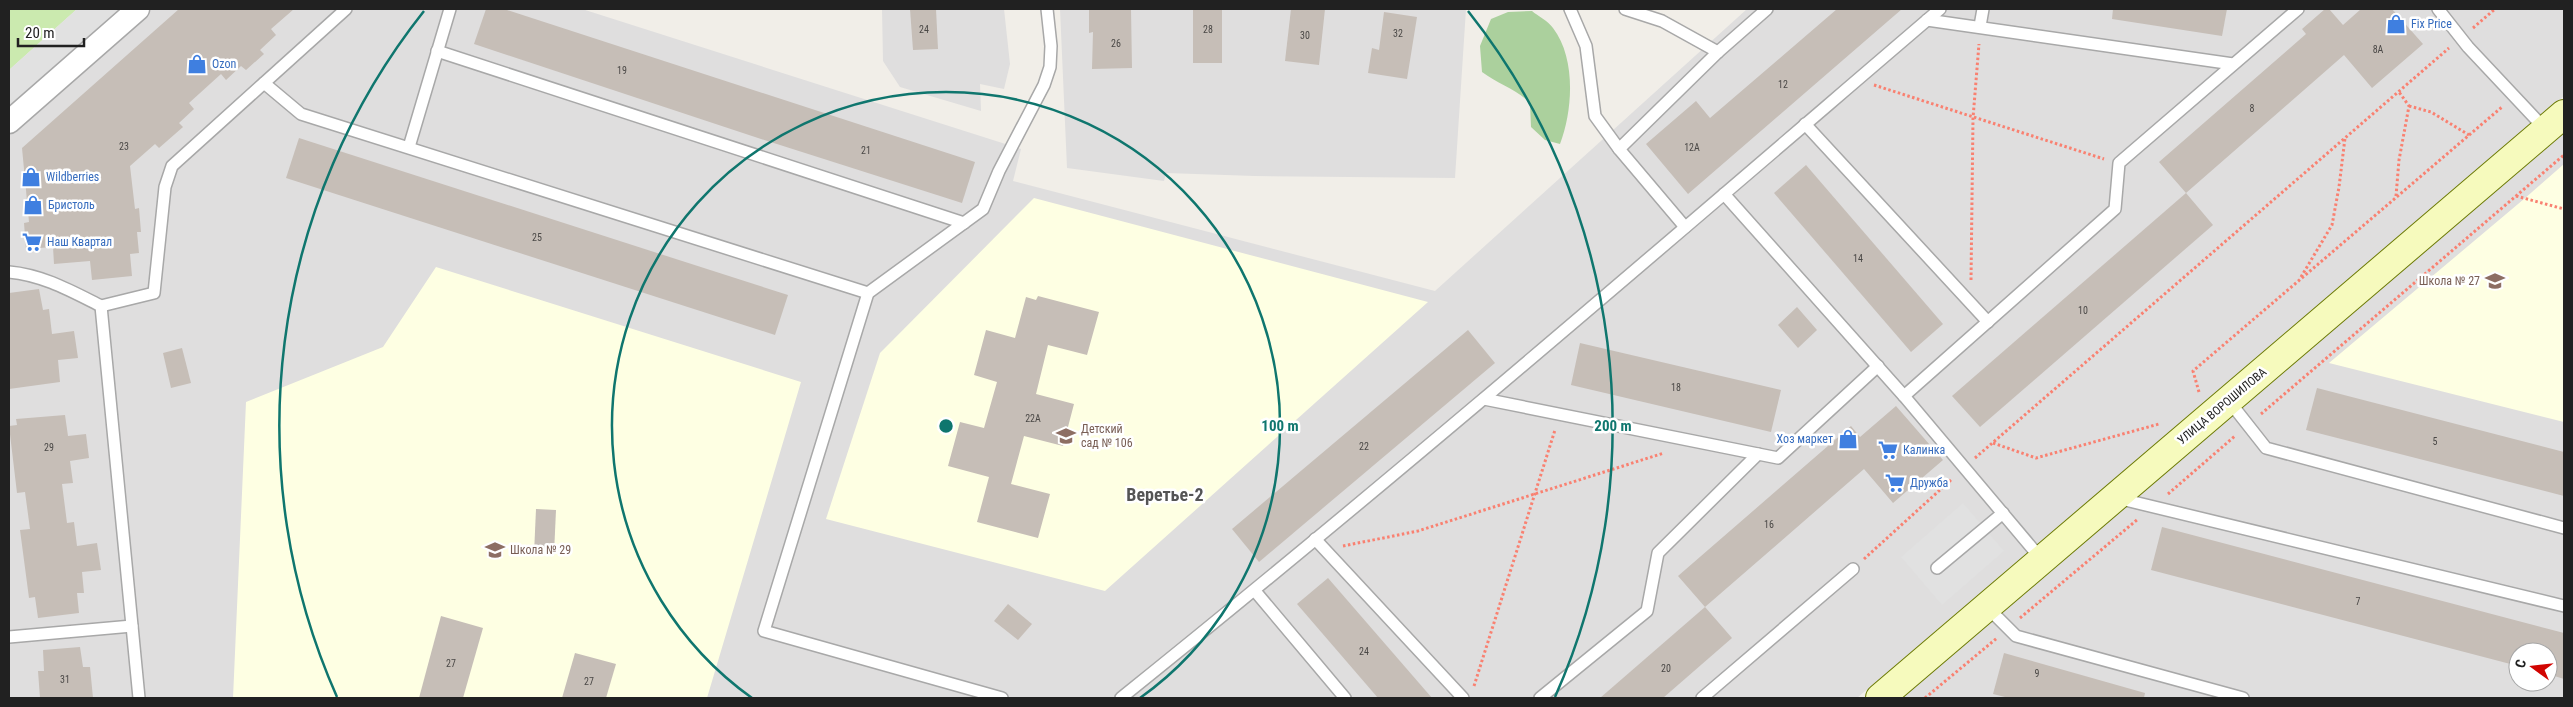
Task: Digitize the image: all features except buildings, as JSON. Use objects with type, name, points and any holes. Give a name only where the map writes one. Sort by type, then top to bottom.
[{"type":"main road","name":"УЛИЦА ВОРОШИЛОВА","points":[[1880,698],[2115,497],[2215,401],[2555,122]]},
{"type":"street","points":[[9,122],[138,9]]},
{"type":"lane","points":[[9,272],[50,280],[101,306],[154,293],[165,187],[172,166],[346,9]]},
{"type":"lane","points":[[409,148],[450,9]]},
{"type":"lane","points":[[1002,698],[764,631],[868,293],[983,209],[999,171],[1044,85],[1050,60],[1047,9]]},
{"type":"lane","points":[[1570,9],[1586,46],[1595,116],[1619,149],[1685,227]]},
{"type":"lane","points":[[1625,9],[1662,21],[1718,52]]},
{"type":"lane","points":[[1619,149],[1718,52],[1767,9]]},
{"type":"lane","points":[[1121,698],[1255,591],[1484,399],[1940,9]]},
{"type":"lane","points":[[1980,26],[1982,9]]},
{"type":"lane","points":[[1904,396],[2115,209],[2118,163],[2298,9]]},
{"type":"lane","points":[[2438,9],[2461,38],[2515,95],[2555,122]]},
{"type":"lane","points":[[1927,20],[1980,26],[2233,64]]},
{"type":"lane","points":[[438,51],[964,224]]},
{"type":"lane","points":[[264,83],[301,114],[868,293]]},
{"type":"lane","points":[[1805,124],[1988,322]]},
{"type":"lane","points":[[1724,194],[1878,366],[2042,560]]},
{"type":"lane","points":[[101,306],[139,698]]},
{"type":"lane","points":[[1484,399],[1778,458],[1878,366]]},
{"type":"lane","points":[[2215,401],[2266,448],[2564,528]]},
{"type":"lane","points":[[1540,698],[1647,611],[1658,553],[1758,454]]},
{"type":"lane","points":[[2115,497],[2564,606]]},
{"type":"lane","points":[[1937,568],[2003,513]]},
{"type":"lane","points":[[1315,539],[1463,698]]},
{"type":"lane","points":[[1702,698],[1853,569]]},
{"type":"lane","points":[[1255,591],[1345,698]]},
{"type":"lane","points":[[1987,607],[2016,636],[2243,698]]},
{"type":"lane","points":[[9,636],[132,626]]},
{"type":"path","points":[[1853,569],[1992,443],[2495,9]]},
{"type":"path","points":[[1970,303],[1973,118],[1980,26]]},
{"type":"path","points":[[1857,80],[2118,163]]},
{"type":"path","points":[[2399,92],[2409,106],[2431,112],[2469,135]]},
{"type":"path","points":[[2236,435],[2215,401],[2193,371],[2515,95]]},
{"type":"path","points":[[2396,197],[2399,160],[2409,106]]},
{"type":"path","points":[[2300,279],[2332,225],[2340,187],[2345,138]]},
{"type":"path","points":[[2516,196],[2564,209]]},
{"type":"path","points":[[2192,398],[2215,401]]},
{"type":"path","points":[[1473,689],[1560,413]]},
{"type":"path","points":[[1992,443],[2036,458],[2157,426],[2164,420]]},
{"type":"path","points":[[1315,539],[1341,546],[1418,531],[1533,496],[1697,442]]},
{"type":"shaded area","points":[[77,9],[123,9],[9,110],[9,70]]},
{"type":"shaded area","points":[[123,9],[582,9],[1021,149],[1013,181],[1435,291],[1747,9],[2564,9],[2564,96],[1857,698],[9,698],[9,110]]},
{"type":"shaded area","points":[[882,9],[1004,9],[1010,64],[1004,89],[980,84],[981,111],[900,87],[883,61]]},
{"type":"shaded area","points":[[1060,9],[1466,9],[1455,178],[1166,173],[1164,181],[1067,168]]},
{"type":"shaded area","points":[[2564,132],[2564,698],[1901,698]]},
{"type":"shaded area","name":"Школа № 27","points":[[2564,164],[2564,422],[2329,363],[2524,199]]},
{"type":"shaded area","name":"Детский сад № 106","points":[[1034,198],[1428,302],[1105,591],[826,519],[880,353]]},
{"type":"shaded area","name":"Школа № 29","points":[[436,267],[801,382],[707,698],[233,698],[246,402],[383,347]]},
{"type":"shaded area","points":[[1963,503],[2004,551],[1942,605],[1901,557]]},
{"type":"green space","points":[[9,9],[77,9],[9,70]]},
{"type":"green space","points":[[1532,11],[1553,28],[1566,54],[1569,69],[1570,100],[1568,116],[1560,144],[1545,140],[1531,127],[1530,103],[1519,94],[1482,72],[1480,46],[1491,19],[1508,12]]},
{"type":"place","name":"Fix Price","points":[[2396,24]]},
{"type":"place","name":"Ozon","points":[[197,64]]},
{"type":"place","name":"Wildberries","points":[[31,177]]},
{"type":"place","name":"Бристоль","points":[[33,205]]},
{"type":"place","name":"Наш Квартал","points":[[32,242]]},
{"type":"place","name":"Школа № 27","points":[[2495,281]]},
{"type":"place","name":"Детский сад № 106","points":[[1066,436]]},
{"type":"place","name":"Хоз маркет","points":[[1848,439]]},
{"type":"place","name":"Калинка","points":[[1888,450]]},
{"type":"place","name":"Дружба","points":[[1895,483]]},
{"type":"place","name":"Школа № 29","points":[[495,550]]},
{"type":"district","name":"Веретье-2","points":[[1165,494]]}]
